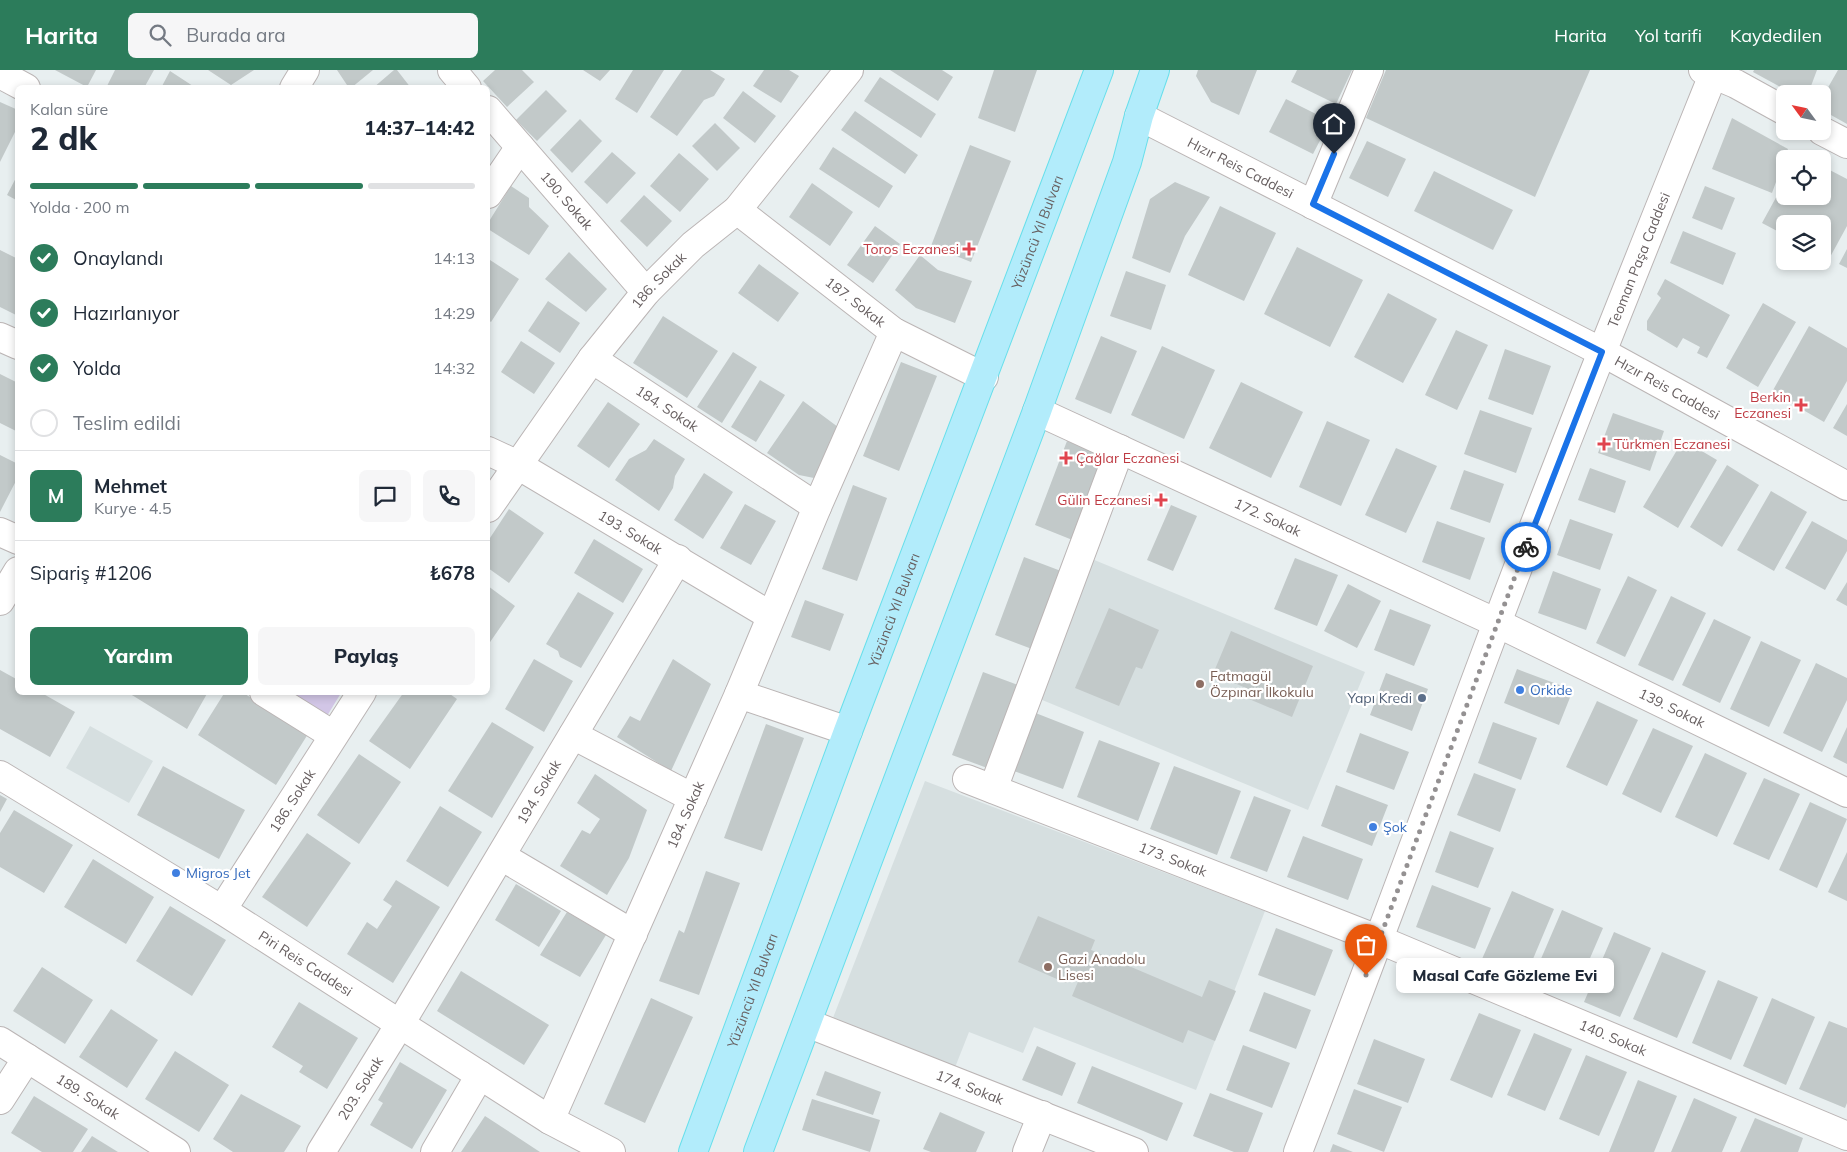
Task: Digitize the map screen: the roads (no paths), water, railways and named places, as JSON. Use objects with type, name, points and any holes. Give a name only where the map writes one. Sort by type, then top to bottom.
[{"type":"main road","name":"Yüzüncü Yıl Bulvarı","points":[[693,1152],[848,731],[984,377],[1098,70]]},
{"type":"main road","points":[[758,1152],[1037,410],[1127,162],[1139,116],[1155,70]]},
{"type":"street","points":[[296,85],[305,70]]},
{"type":"street","points":[[452,70],[464,85]]},
{"type":"street","points":[[1313,204],[1369,70]]},
{"type":"street","points":[[1711,72],[1776,105]]},
{"type":"street","name":"Teoman Paşa Caddesi","points":[[1298,1152],[1380,940],[1497,623],[1711,72]]},
{"type":"street","points":[[0,74],[20,85]]},
{"type":"street","name":"186. Sokak","points":[[490,505],[516,464],[592,359],[646,292],[693,245],[737,210],[839,75]]},
{"type":"street","name":"190. Sokak","points":[[490,112],[646,292]]},
{"type":"street","name":"Hızır Reis Caddesi","points":[[1139,116],[1602,352],[1847,486]]},
{"type":"street","points":[[1831,136],[1847,144]]},
{"type":"street","points":[[490,191],[520,147]]},
{"type":"street","name":"187. Sokak","points":[[737,210],[894,332],[984,377]]},
{"type":"street","name":"184. Sokak","points":[[550,1120],[693,798],[894,332]]},
{"type":"street","points":[[0,336],[15,344]]},
{"type":"street","name":"184. Sokak","points":[[592,359],[817,507]]},
{"type":"street","name":"172. Sokak","points":[[1037,410],[1497,623]]},
{"type":"street","points":[[993,789],[1120,449]]},
{"type":"street","name":"193. Sokak","points":[[490,452],[516,464],[771,616]]},
{"type":"street","points":[[0,532],[15,539]]},
{"type":"street","name":"194. Sokak","points":[[400,1024],[678,560]]},
{"type":"street","points":[[0,601],[15,576]]},
{"type":"street","name":"139. Sokak","points":[[1497,623],[1847,793]]},
{"type":"street","points":[[738,694],[848,731]]},
{"type":"street","points":[[269,695],[333,735]]},
{"type":"street","name":"186. Sokak","points":[[222,910],[360,695]]},
{"type":"street","points":[[573,734],[693,798]]},
{"type":"street","name":"Piri Reis Caddesi","points":[[0,775],[222,910],[480,1075],[550,1120],[574,1143],[611,1152]]},
{"type":"street","name":"173. Sokak","points":[[967,779],[1380,940]]},
{"type":"street","points":[[500,856],[633,934]]},
{"type":"street","name":"140. Sokak","points":[[1380,940],[1847,1136]]},
{"type":"street","name":"174. Sokak","points":[[806,1023],[1042,1114],[1134,1152]]},
{"type":"street","name":"203. Sokak","points":[[321,1152],[400,1024]]},
{"type":"street","name":"189. Sokak","points":[[0,1041],[176,1152]]},
{"type":"street","points":[[0,1100],[27,1058]]},
{"type":"street","points":[[435,1152],[480,1075]]},
{"type":"street","points":[[1027,1152],[1042,1114]]},
{"type":"place","name":"Toros Eczanesi","points":[[969,249]]},
{"type":"place","name":"Berkin Eczanesi","points":[[1801,405]]},
{"type":"place","name":"Türkmen Eczanesi","points":[[1604,444]]},
{"type":"place","name":"Çağlar Eczanesi","points":[[1066,458]]},
{"type":"place","name":"Gülin Eczanesi","points":[[1161,500]]},
{"type":"place","name":"Fatmagül Özpınar İlkokulu","points":[[1200,684]]},
{"type":"place","name":"Orkide","points":[[1520,690]]},
{"type":"place","name":"Yapı Kredi","points":[[1422,698]]},
{"type":"place","name":"Şok","points":[[1373,827]]},
{"type":"place","name":"Migros Jet","points":[[176,873]]},
{"type":"place","name":"Gazi Anadolu Lisesi","points":[[1048,967]]},
{"type":"place","name":"Masal Cafe Gözleme Evi","points":[[1366,975]]}]
